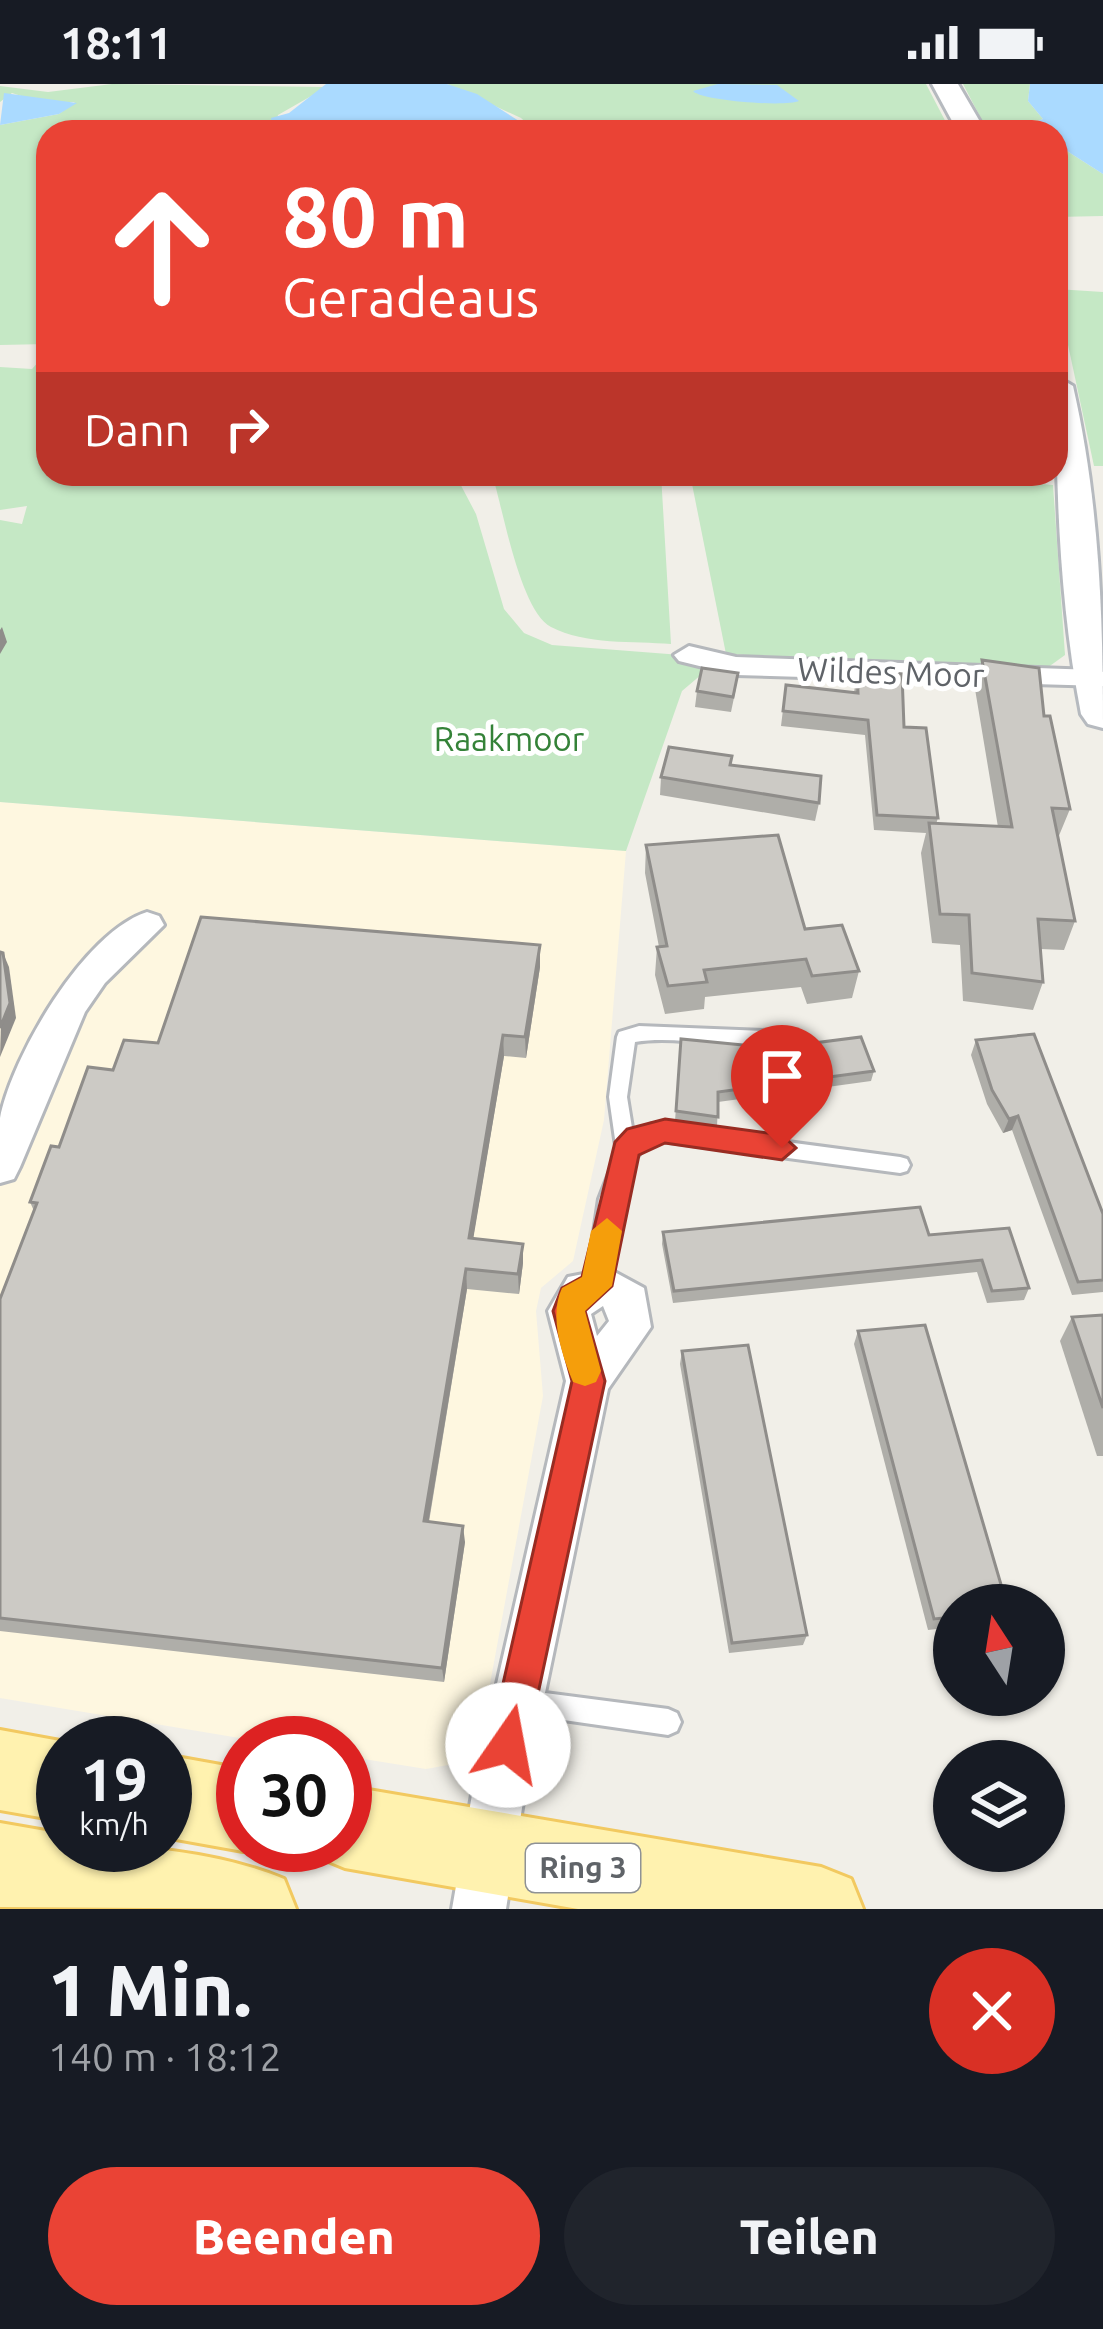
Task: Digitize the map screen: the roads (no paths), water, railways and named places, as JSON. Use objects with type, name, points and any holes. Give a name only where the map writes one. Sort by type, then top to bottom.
[{"type":"main road","points":[[0,1770],[36,1776]]},
{"type":"main road","name":"Ring 3","points":[[372,1837],[483,1880],[821,1909]]},
{"type":"main road","points":[[0,1865],[205,1905]]},
{"type":"street","points":[[945,84],[965,120]]},
{"type":"street","points":[[1068,449],[1098,683]]},
{"type":"street","name":"Wildes Moor","points":[[689,655],[736,666],[1098,683]]},
{"type":"street","points":[[0,1167],[69,1001],[110,949],[147,925]]},
{"type":"street","points":[[483,1880],[588,1381],[623,1340],[632,1313],[622,1292],[596,1286]]},
{"type":"lane","points":[[596,1286],[625,1150],[618,1116],[620,1052],[626,1037],[792,1039]]},
{"type":"lane","points":[[625,1150],[638,1138],[665,1131],[900,1165]]},
{"type":"lane","points":[[518,1701],[668,1722]]},
{"type":"water","points":[[326,84],[447,84],[477,94],[517,120],[271,120],[289,113]]},
{"type":"water","points":[[718,84],[777,85],[799,101],[744,102],[693,91]]},
{"type":"water","points":[[1030,84],[1103,84],[1103,174],[1068,152],[1068,120],[1040,120],[1028,101]]},
{"type":"water","points":[[4,93],[77,103],[59,114],[0,125]]},
{"type":"park label","name":"Raakmoor","points":[[509,739]]}]
